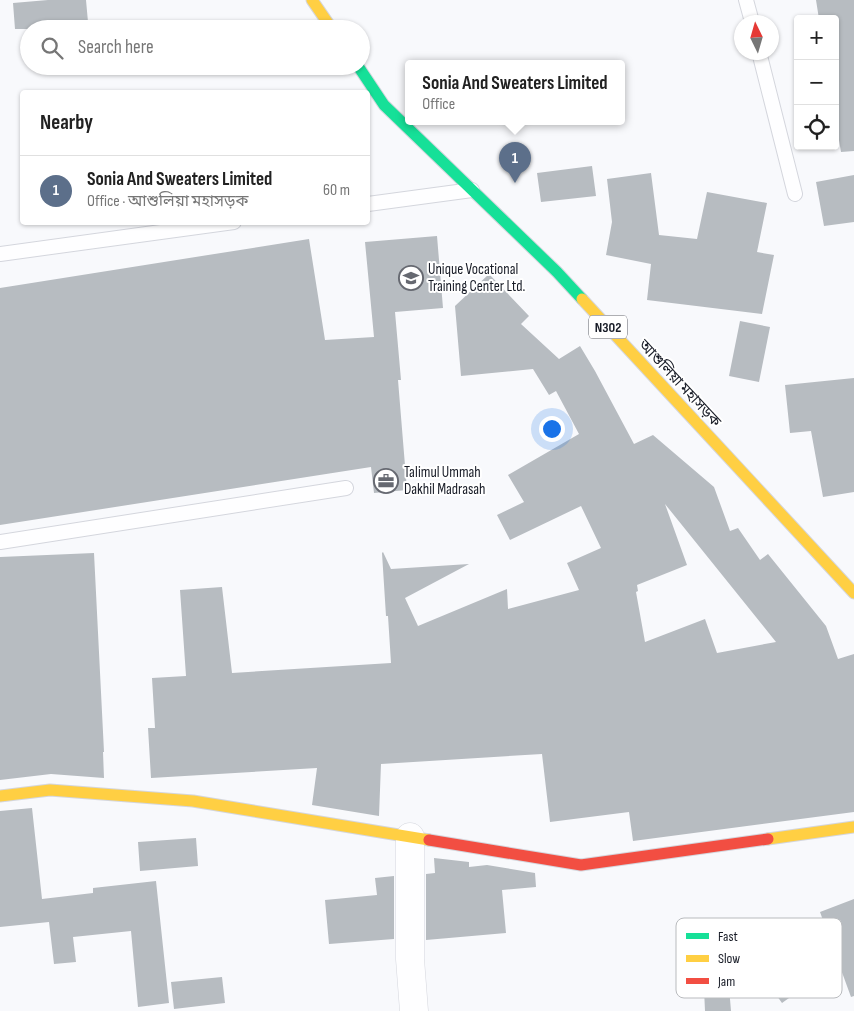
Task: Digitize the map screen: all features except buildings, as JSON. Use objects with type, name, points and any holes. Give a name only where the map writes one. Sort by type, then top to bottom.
[{"type":"main road","points":[[317,1],[327,20]]},
{"type":"main road","name":"আশুলিয়া মহাসড়ক","points":[[364,75],[384,105],[557,272],[854,593]]},
{"type":"main road","points":[[0,796],[50,790],[193,800],[581,865],[854,827]]},
{"type":"street","points":[[410,837],[410,959],[414,1011]]},
{"type":"lane","points":[[746,0],[750,15]]},
{"type":"lane","points":[[761,60],[796,194]]},
{"type":"lane","points":[[370,204],[472,190]]},
{"type":"lane","points":[[0,254],[212,225]]},
{"type":"lane","points":[[0,542],[346,488]]},
{"type":"traffic: fast","points":[[364,75],[384,105],[557,272],[582,299]]},
{"type":"traffic: slow","points":[[312,0],[326,20]]},
{"type":"traffic: slow","points":[[582,299],[854,593]]},
{"type":"traffic: slow","points":[[0,796],[50,790],[193,801],[429,840]]},
{"type":"traffic: slow","points":[[768,839],[854,827]]},
{"type":"traffic: jam","points":[[429,840],[581,865],[768,839]]},
{"type":"place","name":"Sonia And Sweaters Limited","points":[[515,183]]},
{"type":"place","name":"Unique Vocational Training Center Ltd.","points":[[411,278]]},
{"type":"place","name":"Talimul Ummah Dakhil Madrasah","points":[[386,481]]}]
